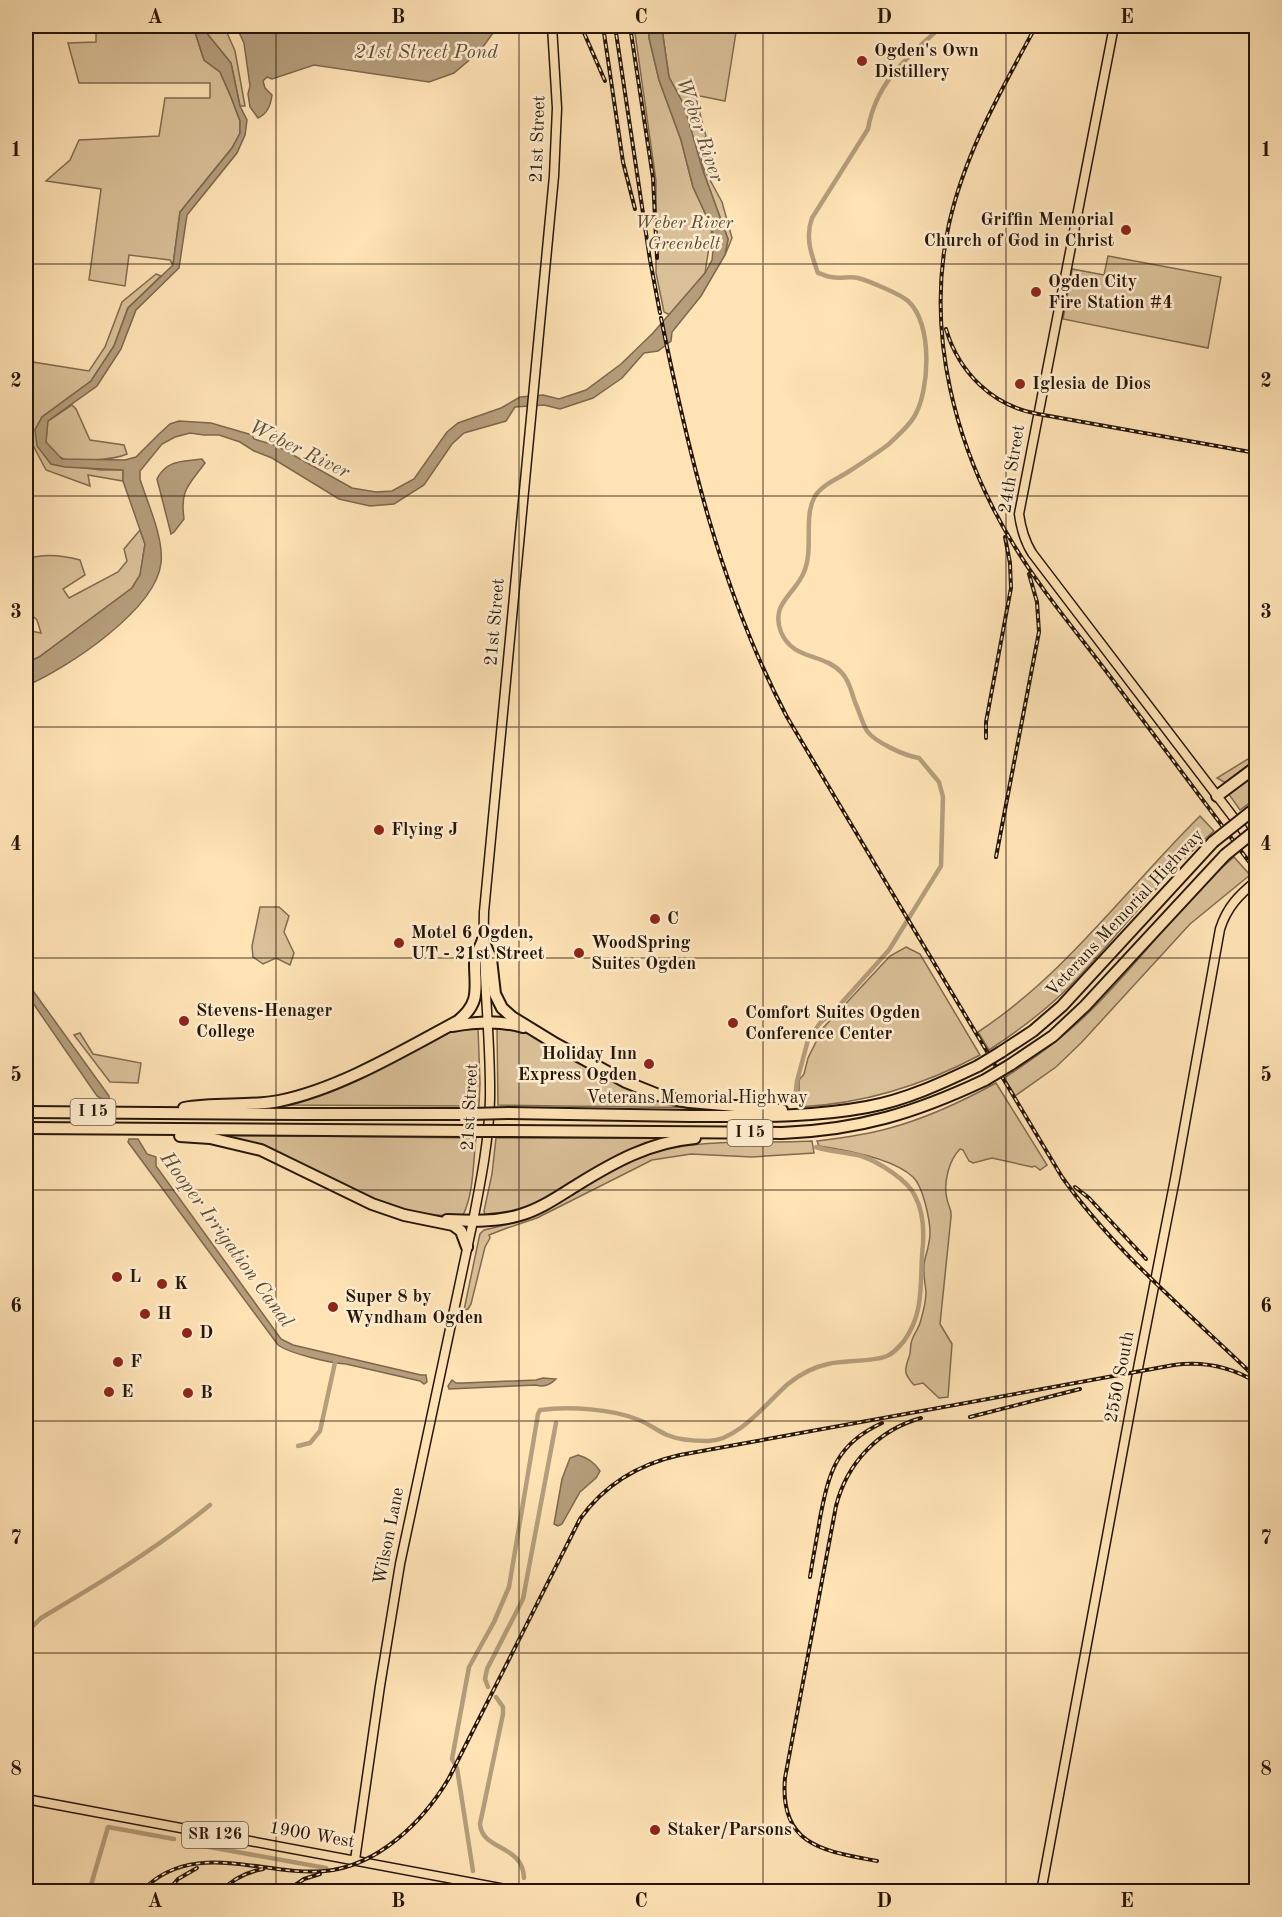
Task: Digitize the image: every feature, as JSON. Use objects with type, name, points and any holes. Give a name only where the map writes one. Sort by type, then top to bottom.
[{"type":"highway","points":[[1217,796],[1257,766]]},
{"type":"highway","name":"Veterans Memorial Highway","points":[[26,1112],[508,1113],[774,1117],[821,1114],[869,1107],[941,1084],[978,1066],[1033,1031],[1062,1006],[1213,842],[1254,809]]},
{"type":"highway","name":"Veterans Memorial Highway","points":[[26,1128],[767,1133],[816,1131],[885,1119],[952,1095],[985,1080],[1053,1036],[1085,1006],[1203,877],[1225,855],[1257,830]]},
{"type":"highway","points":[[160,1113],[199,1105],[236,1105],[277,1101],[307,1094],[348,1077],[446,1027],[467,1014],[473,1004],[477,987],[475,960],[483,940]]},
{"type":"highway","points":[[483,940],[491,959],[493,987],[498,1002],[512,1017],[626,1082],[666,1098],[702,1104],[821,1114]]},
{"type":"highway","points":[[446,1027],[487,1022],[511,1024],[538,1033]]},
{"type":"highway","points":[[99,1129],[210,1138],[242,1145],[280,1158],[372,1204],[404,1215],[434,1220],[473,1221],[506,1218],[529,1212],[623,1158],[655,1145],[692,1138],[746,1138],[767,1133]]},
{"type":"highway","points":[[434,1220],[456,1227],[461,1231],[467,1247]]},
{"type":"main road","name":"24th Street","points":[[1114,26],[1019,514],[1021,530],[1032,553],[1257,847]]},
{"type":"main road","name":"21st Street","points":[[473,1221],[489,1122],[490,1078],[483,940],[487,879],[556,144],[556,89],[551,28]]},
{"type":"main road","name":"2550 South","points":[[1041,1892],[1220,929],[1223,918],[1234,901],[1257,881]]},
{"type":"main road","name":"Wilson Lane","points":[[355,1860],[400,1564],[473,1221]]},
{"type":"main road","name":"1900 West","points":[[26,1799],[522,1892]]},
{"type":"green space","points":[[96,26],[193,26],[204,60],[220,72],[240,121],[240,133],[232,148],[180,212],[173,265],[170,260],[129,255],[125,286],[89,280],[101,189],[46,181],[70,160],[79,140],[159,136],[165,98],[210,98],[210,83],[79,83],[68,43],[96,42]]},
{"type":"green space","points":[[201,26],[224,26],[235,51],[245,106],[240,106],[231,63]]},
{"type":"green space","name":"Weber River Greenbelt","points":[[634,26],[649,26],[649,38],[659,80],[681,140],[693,187],[712,228],[705,273],[670,315],[664,312],[656,273],[656,181]]},
{"type":"green space","points":[[663,26],[737,26],[725,101],[695,95],[706,136],[699,147],[703,167],[722,202],[732,238],[725,255],[728,239],[702,168],[684,105],[669,77]]},
{"type":"green space","points":[[1108,256],[1221,277],[1208,348],[1063,319],[1072,269],[1104,275]]},
{"type":"green space","points":[[156,274],[161,276],[128,308],[114,346],[91,381],[42,417],[35,430],[51,464],[101,470],[123,470],[123,481],[88,475],[90,486],[46,470],[26,432],[26,361],[89,371],[105,347],[122,302]]},
{"type":"green space","points":[[72,405],[90,440],[124,445],[127,454],[105,459],[70,460],[56,454],[46,442],[47,422]]},
{"type":"green space","points":[[140,530],[145,544],[140,575],[132,588],[39,657],[26,663],[26,630],[41,633],[37,620],[26,610],[26,559],[53,555],[80,560],[85,575],[63,589],[69,598],[118,572],[127,561],[124,549]]},
{"type":"green space","points":[[1256,754],[1256,759],[1226,782],[1217,778]]},
{"type":"green space","points":[[1256,769],[1256,798],[1240,810],[1228,793]]},
{"type":"green space","points":[[1200,816],[1214,831],[1158,887],[1069,987],[1031,1020],[989,1050],[978,1032],[1010,1009],[1067,958]]},
{"type":"green space","points":[[1234,857],[1250,875],[1190,924],[1081,1043],[1056,1067],[1015,1096],[1004,1078],[1046,1049],[1084,1017],[1122,978],[1194,895]]},
{"type":"green space","points":[[260,907],[279,907],[289,916],[284,932],[294,953],[290,965],[276,958],[263,964],[253,957],[252,946]]},
{"type":"green space","points":[[906,947],[920,954],[980,1055],[959,1066],[893,1091],[846,1102],[799,1107],[799,1080],[804,1074],[808,1058],[823,1028],[890,956]]},
{"type":"green space","points":[[497,1027],[524,1031],[619,1082],[712,1108],[498,1105]]},
{"type":"green space","points":[[478,1028],[479,1106],[277,1105],[445,1031]]},
{"type":"green space","points":[[80,1033],[93,1054],[141,1063],[138,1083],[110,1082],[74,1035]]},
{"type":"green space","points":[[996,1083],[1047,1165],[1040,1170],[1035,1166],[992,1158],[973,1163],[960,1149],[953,1159],[946,1186],[951,1214],[940,1324],[952,1344],[948,1397],[939,1398],[923,1383],[914,1385],[906,1372],[912,1341],[924,1308],[926,1296],[924,1268],[930,1233],[923,1195],[917,1181],[904,1170],[882,1160],[819,1146],[817,1141],[863,1134],[904,1124],[945,1108]]},
{"type":"green space","points":[[198,1135],[476,1138],[467,1206],[463,1215],[458,1217],[383,1205],[301,1165]]},
{"type":"green space","points":[[496,1138],[670,1138],[549,1199],[516,1213],[485,1216]]},
{"type":"green space","points":[[812,1141],[814,1153],[752,1157],[691,1154],[652,1160],[537,1218],[489,1235],[471,1304],[468,1309],[464,1310],[480,1234],[484,1230],[538,1214],[629,1161],[662,1150],[726,1142]]},
{"type":"water","points":[[193,26],[201,26],[231,63],[240,106],[247,120],[245,135],[237,153],[187,215],[179,268],[136,310],[121,349],[97,386],[48,421],[46,442],[62,459],[125,460],[136,457],[170,424],[179,421],[211,423],[252,435],[254,439],[277,446],[352,488],[376,492],[392,491],[414,479],[447,432],[458,423],[501,408],[520,397],[543,395],[559,399],[586,390],[621,364],[653,333],[705,273],[712,260],[714,240],[712,228],[693,187],[681,140],[659,80],[649,38],[649,26],[663,26],[669,77],[684,105],[702,168],[728,239],[725,255],[701,296],[672,332],[671,341],[658,351],[644,353],[622,378],[593,398],[560,409],[544,405],[515,407],[506,421],[464,433],[452,444],[424,485],[394,504],[370,506],[339,499],[272,458],[240,442],[219,435],[190,433],[162,444],[140,471],[140,479],[160,543],[161,563],[155,581],[143,600],[107,636],[63,666],[26,686],[26,663],[39,657],[132,588],[140,575],[145,544],[123,481],[123,470],[65,467],[51,464],[37,446],[35,430],[42,417],[91,381],[114,346],[128,308],[173,265],[180,212],[232,148],[240,133],[240,121],[231,97],[220,72],[204,60]]},
{"type":"water","name":"21st Street Pond","points":[[236,26],[498,26],[480,51],[454,73],[429,82],[314,65],[272,79],[267,77],[263,81],[265,88],[272,95],[270,105],[258,118],[250,107],[248,94],[250,86],[244,43]]},
{"type":"water","points":[[202,459],[205,463],[184,495],[184,519],[171,534],[157,479],[171,465],[182,461]]},
{"type":"water","points":[[26,981],[109,1096],[109,1100],[97,1096],[26,993]]},
{"type":"water","points":[[129,1139],[138,1139],[147,1154],[156,1157],[156,1166],[281,1339],[293,1345],[426,1375],[427,1382],[424,1384],[420,1381],[311,1358],[278,1345],[128,1142]]},
{"type":"water","points":[[556,1379],[543,1386],[449,1389],[448,1386],[452,1380],[456,1383],[463,1383]]},
{"type":"water","points":[[578,1455],[590,1461],[600,1471],[596,1478],[580,1492],[562,1524],[558,1526],[554,1524],[562,1479],[570,1458]]},
{"type":"waterway","points":[[795,1098],[808,1040],[820,1023],[837,1008],[889,950],[941,866],[943,797],[939,782],[919,758],[891,748],[871,735],[865,728],[849,683],[842,673],[834,666],[793,648],[786,641],[778,622],[781,606],[800,580],[807,563],[811,504],[815,496],[826,485],[874,455],[899,435],[914,417],[923,391],[926,375],[925,341],[916,311],[904,298],[869,282],[855,277],[834,278],[818,273],[811,252],[809,232],[812,218],[868,129],[872,112],[886,83],[906,59],[942,26]]},
{"type":"waterway","points":[[473,1871],[457,1768],[452,1759],[469,1667],[494,1622],[509,1587],[540,1410],[577,1409],[617,1413],[639,1420],[677,1438],[703,1441],[719,1439],[741,1428],[788,1384],[802,1375],[828,1364],[887,1356],[894,1352],[911,1329],[919,1306],[923,1238],[921,1214],[915,1196],[899,1178],[875,1162],[861,1156],[816,1147]]},
{"type":"waterway","name":"Hooper Irrigation Canal","points":[[298,1446],[310,1443],[320,1431],[336,1358]]},
{"type":"waterway","name":"Hooper Irrigation Canal","points":[[488,1687],[485,1679],[487,1669],[523,1599],[556,1423]]},
{"type":"waterway","name":"Hooper Irrigation Canal","points":[[26,1640],[31,1628],[41,1618],[148,1551],[210,1505]]},
{"type":"waterway","name":"Hooper Irrigation Canal","points":[[496,1697],[503,1707],[503,1714],[480,1824],[482,1833],[488,1839],[517,1859],[522,1867],[524,1878]]},
{"type":"waterway","points":[[89,1892],[108,1827],[174,1839]]},
{"type":"waterway","points":[[187,1843],[326,1868]]},
{"type":"railway","points":[[581,26],[605,81]]},
{"type":"railway","points":[[603,26],[623,162],[635,209]]},
{"type":"railway","points":[[615,26],[660,313]]},
{"type":"railway","points":[[630,26],[653,178],[657,258]]},
{"type":"railway","points":[[1036,26],[975,146],[956,197],[949,224],[942,265],[941,306],[943,348],[950,389],[975,468],[1012,542],[1059,610],[1256,871]]},
{"type":"railway","points":[[661,318],[683,421],[710,522],[743,621],[787,717],[1062,1177],[1128,1256],[1254,1376]]},
{"type":"railway","points":[[946,329],[952,345],[969,373],[980,385],[1006,404],[1038,414],[1256,453]]},
{"type":"railway","points":[[986,738],[986,722],[1011,588],[1010,563],[1005,537]]},
{"type":"railway","points":[[996,857],[1039,632],[1037,602],[1029,574]]},
{"type":"railway","points":[[1075,1187],[1089,1198],[1146,1259]]},
{"type":"railway","points":[[141,1892],[161,1876],[183,1866],[229,1863],[302,1871],[325,1871],[363,1861],[397,1839],[426,1810],[449,1778],[580,1519],[600,1496],[637,1470],[680,1455],[1174,1365],[1216,1366],[1237,1372],[1256,1382]]},
{"type":"railway","points":[[970,1417],[1080,1389]]},
{"type":"railway","points":[[877,1861],[823,1848],[797,1832],[789,1818],[785,1801],[785,1778],[836,1506],[841,1490],[856,1462],[878,1440],[905,1423],[921,1418]]},
{"type":"railway","points":[[810,1577],[823,1502],[831,1473],[837,1461],[854,1440],[882,1423]]},
{"type":"railway","points":[[167,1892],[178,1879],[197,1868]]},
{"type":"railway","points":[[221,1892],[240,1877],[263,1869]]},
{"type":"railway","points":[[285,1892],[304,1879],[320,1874]]},
{"type":"place","name":"Ogden's Own Distillery","points":[[862,61]]},
{"type":"place","name":"Griffin Memorial Church of God in Christ","points":[[1126,230]]},
{"type":"place","name":"Ogden City Fire Station #4","points":[[1036,292]]},
{"type":"place","name":"Iglesia de Dios","points":[[1020,384]]},
{"type":"place","name":"Flying J","points":[[379,830]]},
{"type":"place","name":"C","points":[[655,919]]},
{"type":"place","name":"Motel 6 Ogden, UT - 21st Street","points":[[399,943]]},
{"type":"place","name":"WoodSpring Suites Ogden","points":[[579,953]]},
{"type":"place","name":"Stevens-Henager College","points":[[184,1021]]},
{"type":"place","name":"Comfort Suites Ogden Conference Center","points":[[733,1023]]},
{"type":"place","name":"Holiday Inn Express Ogden","points":[[649,1064]]},
{"type":"place","name":"L","points":[[117,1277]]},
{"type":"place","name":"K","points":[[162,1284]]},
{"type":"place","name":"Super 8 by Wyndham Ogden","points":[[333,1307]]},
{"type":"place","name":"H","points":[[145,1314]]},
{"type":"place","name":"D","points":[[187,1333]]},
{"type":"place","name":"F","points":[[118,1362]]},
{"type":"place","name":"E","points":[[109,1392]]},
{"type":"place","name":"B","points":[[188,1393]]},
{"type":"place","name":"Staker/Parsons","points":[[655,1830]]},
{"type":"water label","name":"Weber River","points":[[699,130]]},
{"type":"water label","name":"Weber River","points":[[299,450]]}]
